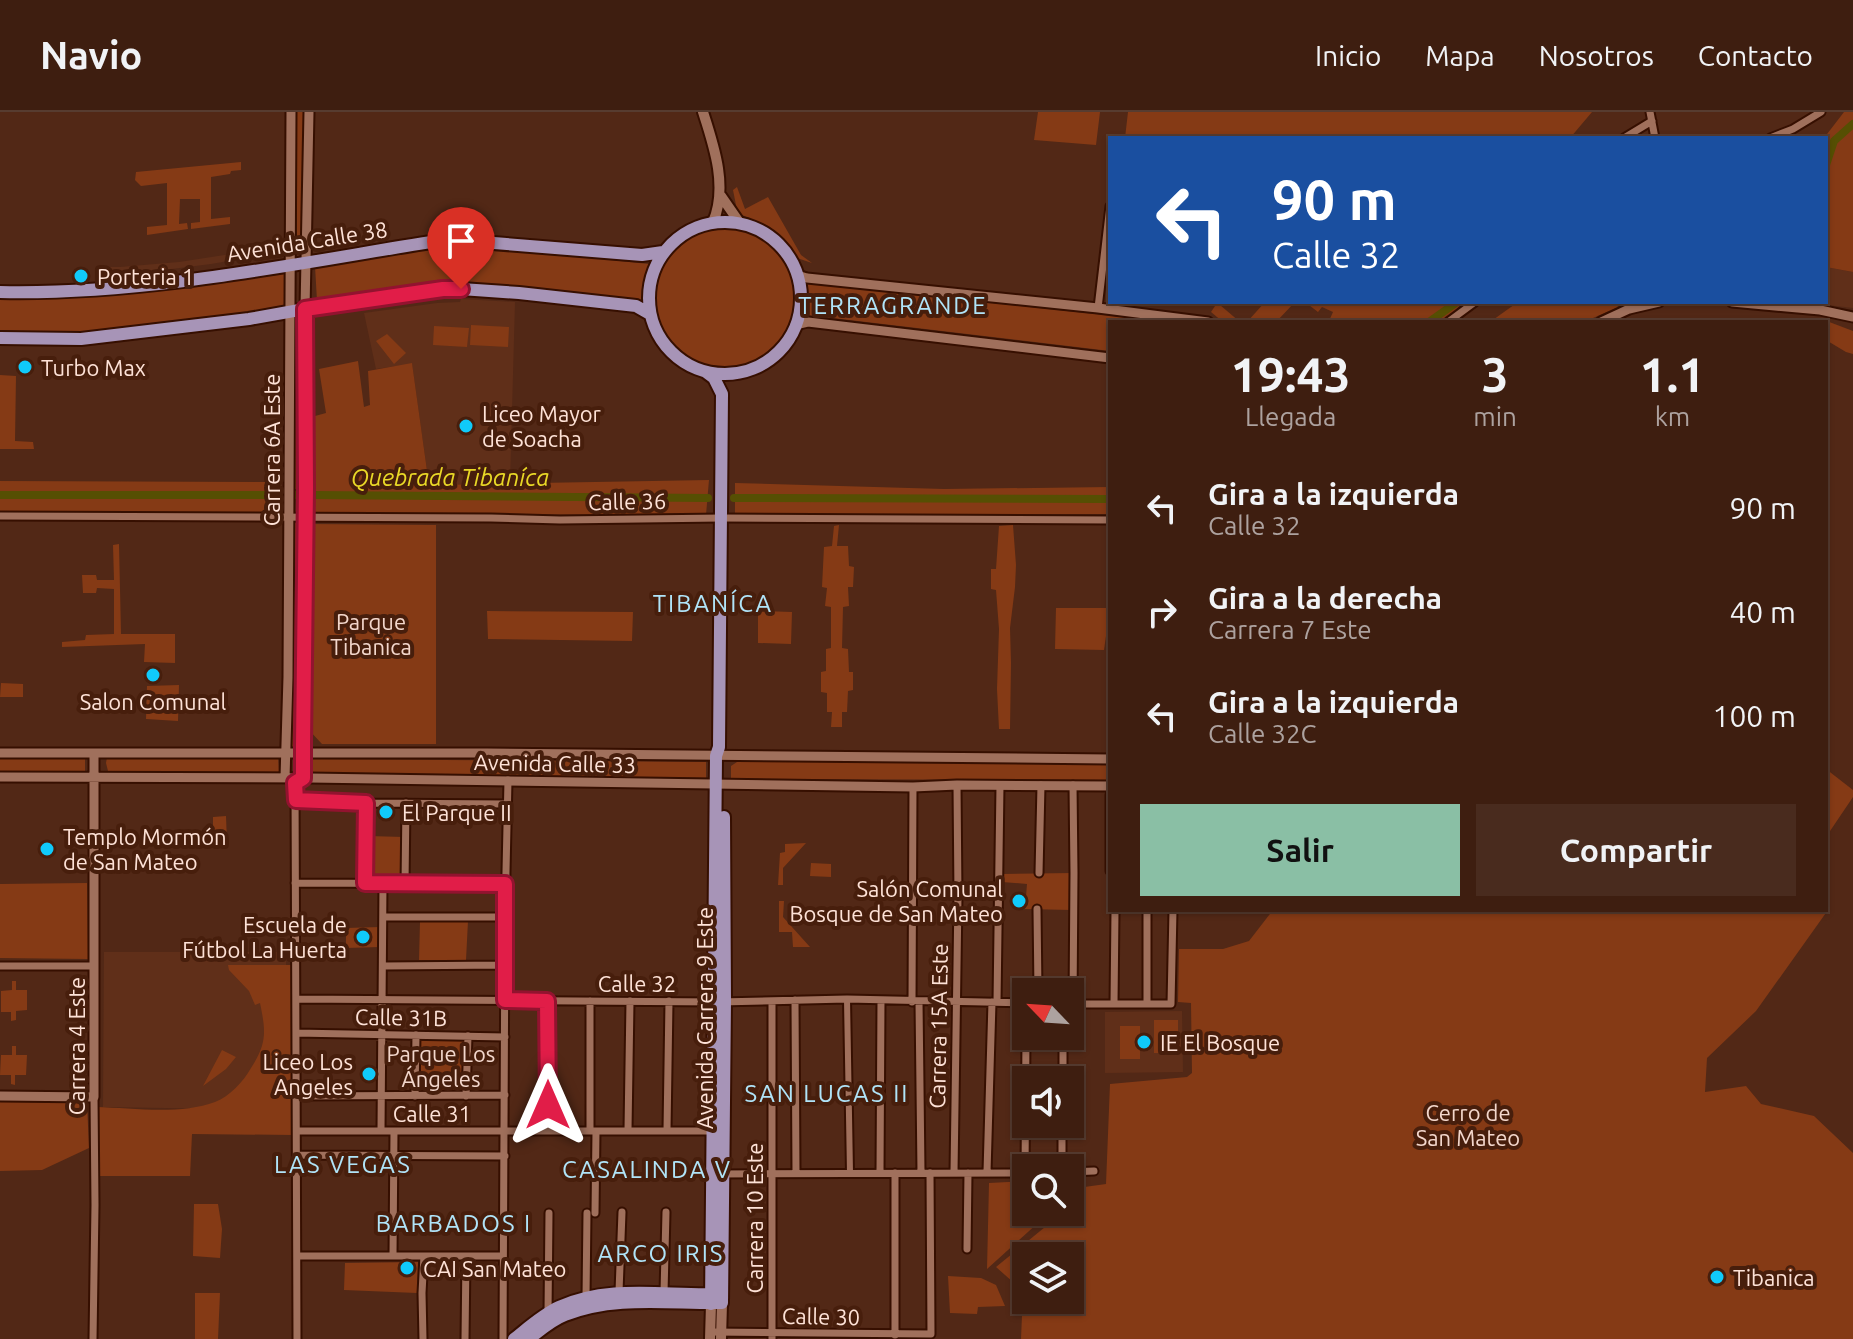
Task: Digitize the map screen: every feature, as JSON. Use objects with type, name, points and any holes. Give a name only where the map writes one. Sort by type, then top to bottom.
[{"type":"main road","points":[[703,112],[716,160],[721,194],[713,222]]},
{"type":"main road","points":[[721,194],[739,222]]},
{"type":"main road","points":[[713,222],[739,222],[762,231],[786,253],[797,275],[801,300],[790,337],[773,356],[738,373],[706,372],[683,362],[670,351],[655,330],[648,296],[651,279],[663,252],[680,235],[713,222]]},
{"type":"main road","name":"Avenida Calle 38","points":[[0,292],[76,291],[170,284],[437,241],[642,255],[663,252]]},
{"type":"main road","points":[[0,338],[81,339],[249,319],[443,289],[519,293],[636,306],[650,314]]},
{"type":"main road","points":[[706,372],[714,378],[722,394]]},
{"type":"main road","points":[[722,394],[738,373]]},
{"type":"main road","name":"Avenida Carrera 9 Este","points":[[716,1336],[722,394]]},
{"type":"main road","name":"Avenida Carrera 9 Este","points":[[718,1174],[712,1131],[719,1002]]},
{"type":"main road","points":[[514,1339],[548,1313],[586,1298],[619,1292],[716,1299]]},
{"type":"main road","points":[[529,1339],[563,1316],[579,1310],[615,1303],[716,1299]]},
{"type":"street","name":"Carrera 6A Este","points":[[291,112],[287,752],[296,800],[297,1339]]},
{"type":"street","name":"Carrera 6A Este","points":[[294,779],[303,753],[309,112]]},
{"type":"street","points":[[1775,136],[1821,112]]},
{"type":"street","points":[[1626,136],[1652,115]]},
{"type":"street","points":[[1652,115],[1655,136]]},
{"type":"street","points":[[1098,308],[1108,223]]},
{"type":"street","points":[[797,275],[1192,320]]},
{"type":"street","points":[[1451,320],[1472,304]]},
{"type":"street","points":[[1605,320],[1629,309],[1650,304]]},
{"type":"street","points":[[1754,304],[1820,310],[1853,317]]},
{"type":"street","points":[[795,325],[808,322],[1108,358]]},
{"type":"street","name":"Calle 36","points":[[0,516],[1108,520]]},
{"type":"street","name":"Avenida Calle 33","points":[[0,753],[719,753],[1108,759]]},
{"type":"street","name":"Carrera 4 Este","points":[[93,1339],[94,753]]},
{"type":"street","name":"Avenida Calle 33","points":[[0,777],[508,780],[913,787],[1108,786]]},
{"type":"street","points":[[503,1339],[508,780]]},
{"type":"street","name":"Carrera 15A Este","points":[[954,1173],[957,785]]},
{"type":"street","points":[[987,1172],[1000,785]]},
{"type":"street","points":[[1039,873],[1041,785]]},
{"type":"street","points":[[1072,978],[1073,785]]},
{"type":"street","points":[[913,787],[921,1172]]},
{"type":"street","points":[[296,800],[507,804]]},
{"type":"street","points":[[365,883],[366,803]]},
{"type":"street","points":[[405,884],[406,803]]},
{"type":"street","points":[[295,883],[505,884]]},
{"type":"street","points":[[381,1131],[383,883]]},
{"type":"street","points":[[1037,909],[1038,978]]},
{"type":"street","points":[[1114,1004],[1115,912]]},
{"type":"street","points":[[1147,912],[1147,1004]]},
{"type":"street","points":[[1084,1004],[1171,1004],[1173,912]]},
{"type":"street","points":[[383,917],[505,917]]},
{"type":"street","points":[[383,966],[505,965]]},
{"type":"street","points":[[0,966],[94,966]]},
{"type":"street","name":"Calle 32","points":[[296,999],[719,1002],[847,999],[1012,1003]]},
{"type":"street","points":[[847,999],[850,1173]]},
{"type":"street","points":[[795,1000],[796,1173]]},
{"type":"street","points":[[880,1173],[881,1000]]},
{"type":"street","points":[[547,1001],[548,1131]]},
{"type":"street","points":[[586,1298],[593,1131],[590,1001]]},
{"type":"street","points":[[628,1130],[630,1001]]},
{"type":"street","points":[[667,1130],[669,1001]]},
{"type":"street","name":"Carrera 10 Este","points":[[772,1001],[772,1336]]},
{"type":"street","name":"Calle 31B","points":[[296,1033],[505,1037]]},
{"type":"street","points":[[415,1096],[416,1035]]},
{"type":"street","points":[[466,1096],[468,1036]]},
{"type":"street","points":[[1026,1050],[1026,1154]]},
{"type":"street","points":[[297,1096],[505,1095]]},
{"type":"street","points":[[0,1096],[94,1097]]},
{"type":"street","name":"Calle 31","points":[[297,1131],[712,1131]]},
{"type":"street","points":[[393,1255],[394,1131]]},
{"type":"street","points":[[298,1155],[505,1156]]},
{"type":"street","points":[[1084,1171],[1094,1171]]},
{"type":"street","points":[[895,1173],[895,1335]]},
{"type":"street","name":"Calle 30","points":[[716,1336],[931,1334],[930,1173]]},
{"type":"street","points":[[967,1249],[968,1173]]},
{"type":"street","points":[[718,1174],[1012,1173]]},
{"type":"street","points":[[619,1292],[622,1212]]},
{"type":"street","points":[[664,1293],[666,1212]]},
{"type":"street","points":[[548,1313],[549,1213]]},
{"type":"street","points":[[298,1256],[503,1256]]},
{"type":"street","points":[[423,1339],[424,1256]]},
{"type":"street","points":[[465,1339],[466,1256]]},
{"type":"shaded area","points":[[270,248],[270,254],[211,264],[148,272],[97,273],[98,267],[179,262]]},
{"type":"shaded area","points":[[1828,267],[1853,272],[1853,308],[1820,304],[1828,304]]},
{"type":"shaded area","name":"Liceo Mayor de Soacha","points":[[461,299],[515,302],[510,483],[429,485],[412,364],[376,369],[364,313],[460,302]]},
{"type":"shaded area","points":[[104,952],[286,952],[286,965],[293,965],[291,1110],[103,1107]]},
{"type":"shaded area","name":"IE El Bosque","points":[[1182,1011],[1183,1072],[1105,1073],[1105,1012]]},
{"type":"green space","points":[[297,112],[305,112],[305,251],[297,253]]},
{"type":"green space","points":[[1038,112],[1100,112],[1096,145],[1034,140]]},
{"type":"green space","points":[[1128,112],[1592,112],[1572,136],[1125,136]]},
{"type":"green space","points":[[1844,112],[1853,112],[1853,272],[1828,267],[1828,136],[1826,136]]},
{"type":"green space","points":[[241,162],[241,170],[211,177],[211,219],[230,217],[230,224],[191,229],[191,223],[200,222],[200,199],[180,199],[179,224],[187,223],[188,229],[147,235],[147,227],[167,225],[167,183],[141,186],[135,180],[136,172]]},
{"type":"green space","points":[[737,187],[745,209],[768,197],[801,255],[812,263],[797,258],[787,242],[770,227],[737,210],[733,190]]},
{"type":"green space","points":[[725,225],[752,231],[776,246],[791,270],[797,297],[791,324],[776,348],[752,363],[725,369],[698,363],[674,348],[659,324],[653,297],[659,270],[674,246],[698,231]]},
{"type":"green space","points":[[457,244],[649,264],[642,302],[458,282],[317,301],[315,266]]},
{"type":"green space","points":[[284,274],[284,309],[106,330],[58,333],[0,330],[0,297],[107,294]]},
{"type":"green space","points":[[807,283],[1150,320],[1108,320],[1108,351],[807,315]]},
{"type":"green space","points":[[1218,304],[1238,320],[1221,320],[1211,312]]},
{"type":"green space","points":[[1263,304],[1293,304],[1278,320],[1249,320]]},
{"type":"green space","points":[[1308,304],[1461,304],[1444,320],[1329,320],[1333,312],[1322,307],[1318,312]]},
{"type":"green space","points":[[1515,304],[1616,304],[1618,307],[1589,320],[1493,320]]},
{"type":"green space","points":[[301,322],[299,489],[289,489],[293,323]]},
{"type":"green space","points":[[1828,322],[1853,331],[1853,354],[1828,341]]},
{"type":"green space","points":[[471,325],[509,327],[508,347],[470,345]]},
{"type":"green space","points":[[434,326],[469,328],[467,347],[433,345]]},
{"type":"green space","points":[[387,334],[406,353],[394,364],[376,341]]},
{"type":"green space","points":[[358,361],[364,407],[370,405],[368,371],[412,363],[429,485],[709,480],[706,515],[311,514],[315,416],[326,413],[319,369]]},
{"type":"green space","points":[[0,375],[16,376],[15,441],[33,442],[34,449],[0,449]]},
{"type":"green space","points":[[0,481],[278,482],[278,513],[0,512]]},
{"type":"green space","points":[[735,483],[944,489],[1108,487],[1108,514],[735,515]]},
{"type":"green space","points":[[300,522],[299,748],[292,747],[292,523]]},
{"type":"green space","name":"Parque Tibanica","points":[[308,524],[436,525],[436,744],[322,744],[308,729]]},
{"type":"green space","points":[[839,525],[837,546],[848,546],[849,566],[854,567],[853,587],[848,587],[849,606],[843,607],[842,648],[848,649],[853,690],[848,691],[847,712],[842,712],[842,727],[831,727],[832,712],[827,712],[827,693],[821,692],[821,672],[826,671],[826,649],[831,648],[831,607],[825,606],[827,588],[822,587],[824,547],[832,546],[834,526]]},
{"type":"green space","points":[[1013,525],[1016,565],[1010,628],[1010,729],[999,729],[999,629],[996,590],[991,589],[991,569],[996,569],[999,526]]},
{"type":"green space","points":[[119,544],[121,634],[175,634],[175,663],[144,662],[145,644],[62,647],[62,642],[85,640],[86,635],[114,634],[114,589],[97,588],[96,593],[83,593],[82,575],[96,575],[97,580],[114,580],[113,545]]},
{"type":"green space","points":[[1056,608],[1108,608],[1104,650],[1055,649]]},
{"type":"green space","points":[[487,611],[633,612],[632,641],[488,639]]},
{"type":"green space","points":[[758,611],[792,612],[791,644],[758,643]]},
{"type":"green space","points":[[1,683],[23,684],[23,697],[0,697]]},
{"type":"green space","points":[[179,685],[178,721],[146,719],[147,686]]},
{"type":"green space","points":[[107,757],[278,758],[279,773],[108,771]]},
{"type":"green space","points":[[0,759],[85,759],[85,772],[0,771]]},
{"type":"green space","points":[[311,759],[706,762],[706,778],[307,774]]},
{"type":"green space","points":[[740,760],[1108,762],[1108,780],[731,779],[731,766]]},
{"type":"green space","points":[[1828,771],[1853,790],[1853,797],[1828,834]]},
{"type":"green space","points":[[226,816],[227,843],[213,843],[213,817]]},
{"type":"green space","points":[[368,836],[404,837],[403,882],[367,880]]},
{"type":"green space","points":[[806,843],[783,868],[783,885],[778,885],[780,853],[785,852],[785,844]]},
{"type":"green space","points":[[811,863],[831,864],[831,877],[810,876]]},
{"type":"green space","points":[[1073,873],[1072,910],[1025,909],[1027,884],[1002,882],[1002,874]]},
{"type":"green space","points":[[87,883],[88,959],[0,958],[0,884]]},
{"type":"green space","points":[[779,901],[784,901],[783,917],[810,947],[793,947],[792,932],[779,932]]},
{"type":"green space","name":"Cerro de San Mateo","points":[[1271,912],[1827,912],[1756,1011],[1707,1058],[1705,1092],[1746,1086],[1761,1104],[1814,1116],[1853,1153],[1853,1339],[1021,1339],[1022,1314],[1084,1314],[1084,1242],[1027,1242],[1046,1226],[1084,1226],[1084,1187],[1106,1184],[1110,1084],[1187,1077],[1192,1073],[1191,1003],[1178,1002],[1179,949],[1223,949],[1249,941]]},
{"type":"green space","points":[[468,921],[466,960],[419,960],[420,922]]},
{"type":"green space","name":"Escuela de Fútbol La Huerta","points":[[380,927],[380,947],[346,948],[346,928]]},
{"type":"green space","points":[[228,965],[293,965],[293,1135],[192,1134],[190,1176],[97,1176],[96,1107],[157,1110],[202,1106],[226,1096],[248,1073],[262,1044],[262,1013],[260,1003],[255,1005],[249,991]]},
{"type":"green space","points":[[12,981],[16,981],[16,990],[27,990],[27,1010],[16,1011],[16,1020],[11,1021],[11,1012],[1,1012],[1,991],[12,990]]},
{"type":"green space","points":[[1154,1020],[1178,1020],[1178,1053],[1154,1053]]},
{"type":"green space","points":[[1120,1026],[1140,1026],[1140,1059],[1120,1059]]},
{"type":"green space","name":"Parque Los Ángeles","points":[[419,1038],[464,1039],[462,1093],[418,1093]]},
{"type":"green space","points":[[12,1046],[16,1046],[16,1055],[27,1055],[26,1075],[15,1075],[15,1085],[11,1084],[11,1075],[0,1075],[1,1055],[12,1055]]},
{"type":"green space","points":[[222,1050],[236,1057],[226,1069],[203,1086]]},
{"type":"green space","points":[[0,1101],[87,1102],[89,1148],[42,1170],[0,1171]]},
{"type":"green space","points":[[1012,1182],[1012,1226],[1035,1226],[1017,1242],[1012,1242],[1012,1246],[987,1269],[989,1183]]},
{"type":"green space","points":[[194,1204],[218,1204],[222,1229],[220,1258],[193,1256]]},
{"type":"green space","name":"Cerro de San Mateo","points":[[1012,1254],[1012,1281],[996,1267]]},
{"type":"green space","points":[[418,1262],[417,1293],[344,1290],[345,1263]]},
{"type":"green space","points":[[948,1276],[981,1278],[996,1285],[1005,1306],[978,1307],[977,1314],[950,1313]]},
{"type":"green space","points":[[195,1293],[220,1293],[218,1339],[195,1339]]},
{"type":"waterway","name":"Quebrada Tibaníca","points":[[1828,159],[1834,141],[1853,124]]},
{"type":"waterway","name":"Quebrada Tibaníca","points":[[1432,320],[1454,304]]},
{"type":"waterway","name":"Quebrada Tibaníca","points":[[0,495],[708,498]]},
{"type":"waterway","name":"Quebrada Tibaníca","points":[[734,498],[1108,499]]},
{"type":"place","name":"Porteria 1","points":[[81,276]]},
{"type":"place","name":"Turbo Max","points":[[25,367]]},
{"type":"place","name":"Liceo Mayor de Soacha","points":[[466,426]]},
{"type":"place","name":"Salon Comunal","points":[[153,675]]},
{"type":"place","name":"El Parque II","points":[[386,812]]},
{"type":"place","name":"Templo Mormón de San Mateo","points":[[47,849]]},
{"type":"place","name":"Salón Comunal Bosque de San Mateo","points":[[1019,901]]},
{"type":"place","name":"Escuela de Fútbol La Huerta","points":[[363,937]]},
{"type":"place","name":"IE El Bosque","points":[[1144,1042]]},
{"type":"place","name":"Liceo Los Angeles","points":[[369,1074]]},
{"type":"place","name":"CAI San Mateo","points":[[407,1268]]},
{"type":"place","name":"Tibanica","points":[[1717,1277]]},
{"type":"district","name":"TERRAGRANDE","points":[[893,305]]},
{"type":"district","name":"TIBANÍCA","points":[[713,603]]},
{"type":"district","name":"SAN LUCAS II","points":[[827,1093]]},
{"type":"district","name":"LAS VEGAS","points":[[343,1164]]},
{"type":"district","name":"CASALINDA V","points":[[647,1169]]},
{"type":"district","name":"BARBADOS I","points":[[454,1223]]},
{"type":"district","name":"ARCO IRIS","points":[[661,1253]]},
{"type":"route","points":[[461,289],[305,309],[303,778],[295,783],[296,800],[366,803],[365,883],[505,884],[505,1000],[547,1001],[548,1105]]}]
